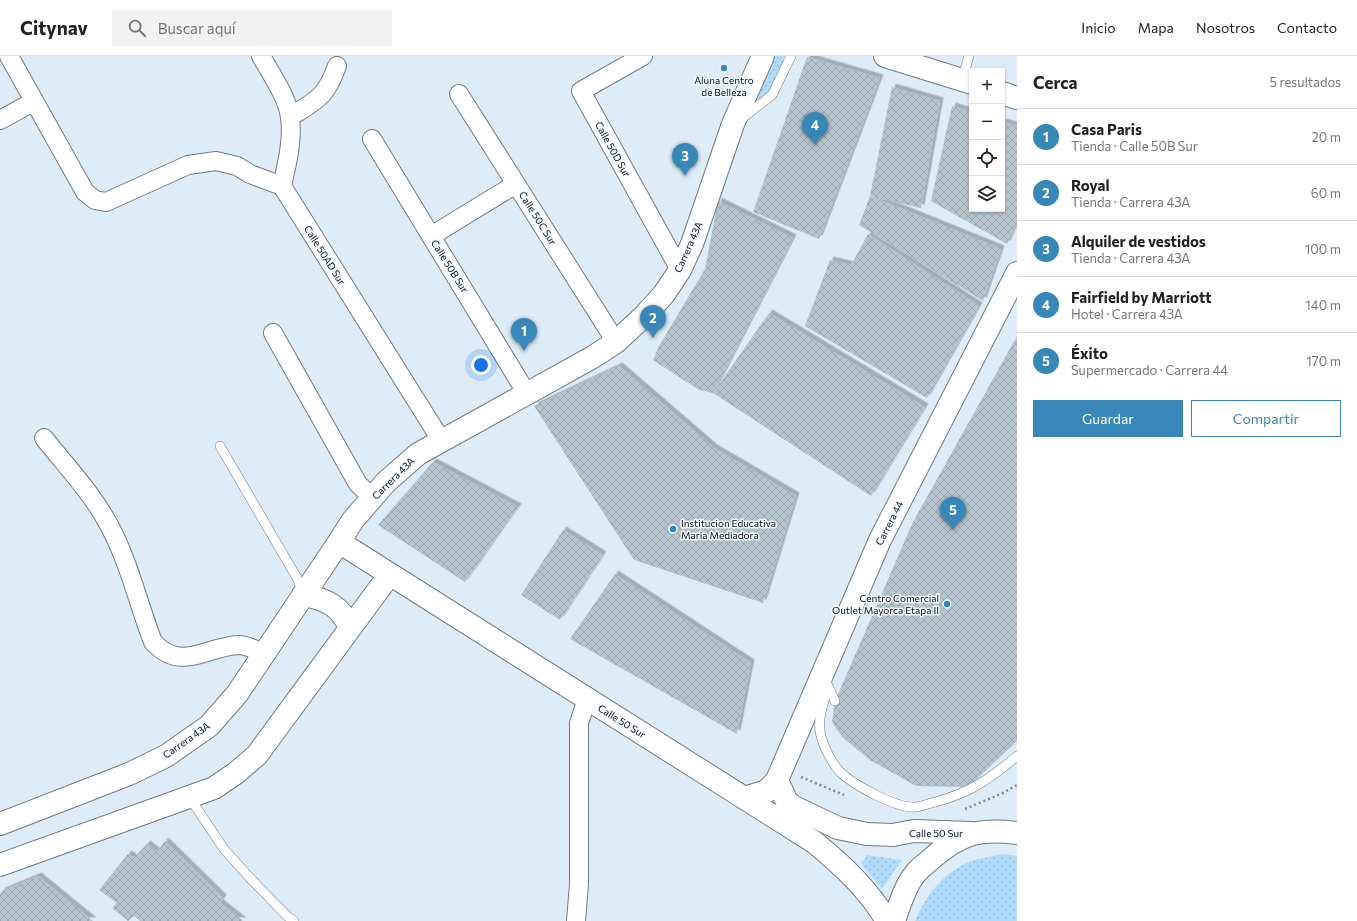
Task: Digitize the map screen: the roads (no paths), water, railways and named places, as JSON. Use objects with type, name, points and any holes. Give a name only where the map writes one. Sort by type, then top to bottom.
[{"type":"main road","name":"Carrera 43A","points":[[0,824],[129,774],[166,756],[209,726],[237,694],[353,520],[404,464],[441,440],[560,376],[616,342],[644,316],[664,294],[680,270],[692,244],[733,124],[763,56]]},
{"type":"main road","points":[[885,56],[967,82]]},
{"type":"main road","points":[[1005,94],[1017,98]]},
{"type":"main road","name":"Carrera 44","points":[[777,780],[826,681],[880,540],[1017,273]]},
{"type":"main road","name":"Calle 50 Sur","points":[[338,542],[814,842],[850,874],[878,906],[887,921]]},
{"type":"main road","points":[[0,864],[214,788],[236,773],[257,755],[390,574]]},
{"type":"main road","points":[[303,595],[328,602],[338,608],[346,617],[350,628]]},
{"type":"main road","points":[[744,798],[767,791],[777,780]]},
{"type":"main road","name":"Calle 50 Sur","points":[[777,780],[787,802],[794,807],[838,828],[880,835],[914,831],[1017,833]]},
{"type":"main road","points":[[894,921],[914,874],[952,843],[1017,816]]},
{"type":"street","points":[[9,56],[33,102],[85,192],[95,200],[106,202],[188,166],[216,161],[237,166],[250,174],[282,186],[290,143],[290,117],[279,87],[261,56]]},
{"type":"street","name":"Calle 50D Sur","points":[[643,56],[581,91],[680,270]]},
{"type":"street","points":[[290,117],[314,102],[329,87],[337,66]]},
{"type":"street","name":"Calle 50C Sur","points":[[459,94],[616,342]]},
{"type":"street","points":[[0,120],[33,102]]},
{"type":"street","name":"Calle 50B Sur","points":[[372,139],[527,394]]},
{"type":"street","points":[[431,236],[516,184]]},
{"type":"street","name":"Calle 50AD Sur","points":[[282,186],[441,440]]},
{"type":"street","points":[[273,333],[358,484],[373,498]]},
{"type":"street","points":[[44,438],[83,486],[109,525],[131,577],[153,642],[158,648],[171,656],[181,658],[191,657],[224,647],[240,645],[265,653]]},
{"type":"street","points":[[576,921],[579,884],[579,723],[587,699]]},
{"type":"lane","points":[[733,124],[772,95],[791,56]]},
{"type":"lane","points":[[967,82],[969,56]]},
{"type":"lane","points":[[220,446],[297,578],[303,595]]},
{"type":"lane","points":[[826,681],[835,701]]},
{"type":"lane","points":[[826,681],[820,716],[820,727],[821,737],[829,756],[840,771],[892,804],[915,808],[958,796],[991,779],[1017,756]]},
{"type":"lane","points":[[189,797],[224,848],[286,916],[294,921]]},
{"type":"place","name":"Aluna Centro de Belleza","points":[[724,68]]},
{"type":"place","name":"Fairfield by Marriott","points":[[815,145]]},
{"type":"place","name":"Alquiler de vestidos","points":[[685,176]]},
{"type":"place","name":"Royal","points":[[653,338]]},
{"type":"place","name":"Casa Paris","points":[[524,351]]},
{"type":"place","name":"Institucion Educativa Maria Mediadora","points":[[673,529]]},
{"type":"place","name":"Éxito","points":[[953,530]]},
{"type":"place","name":"Centro Comercial Outlet Mayorca Etapa II","points":[[947,604]]}]
